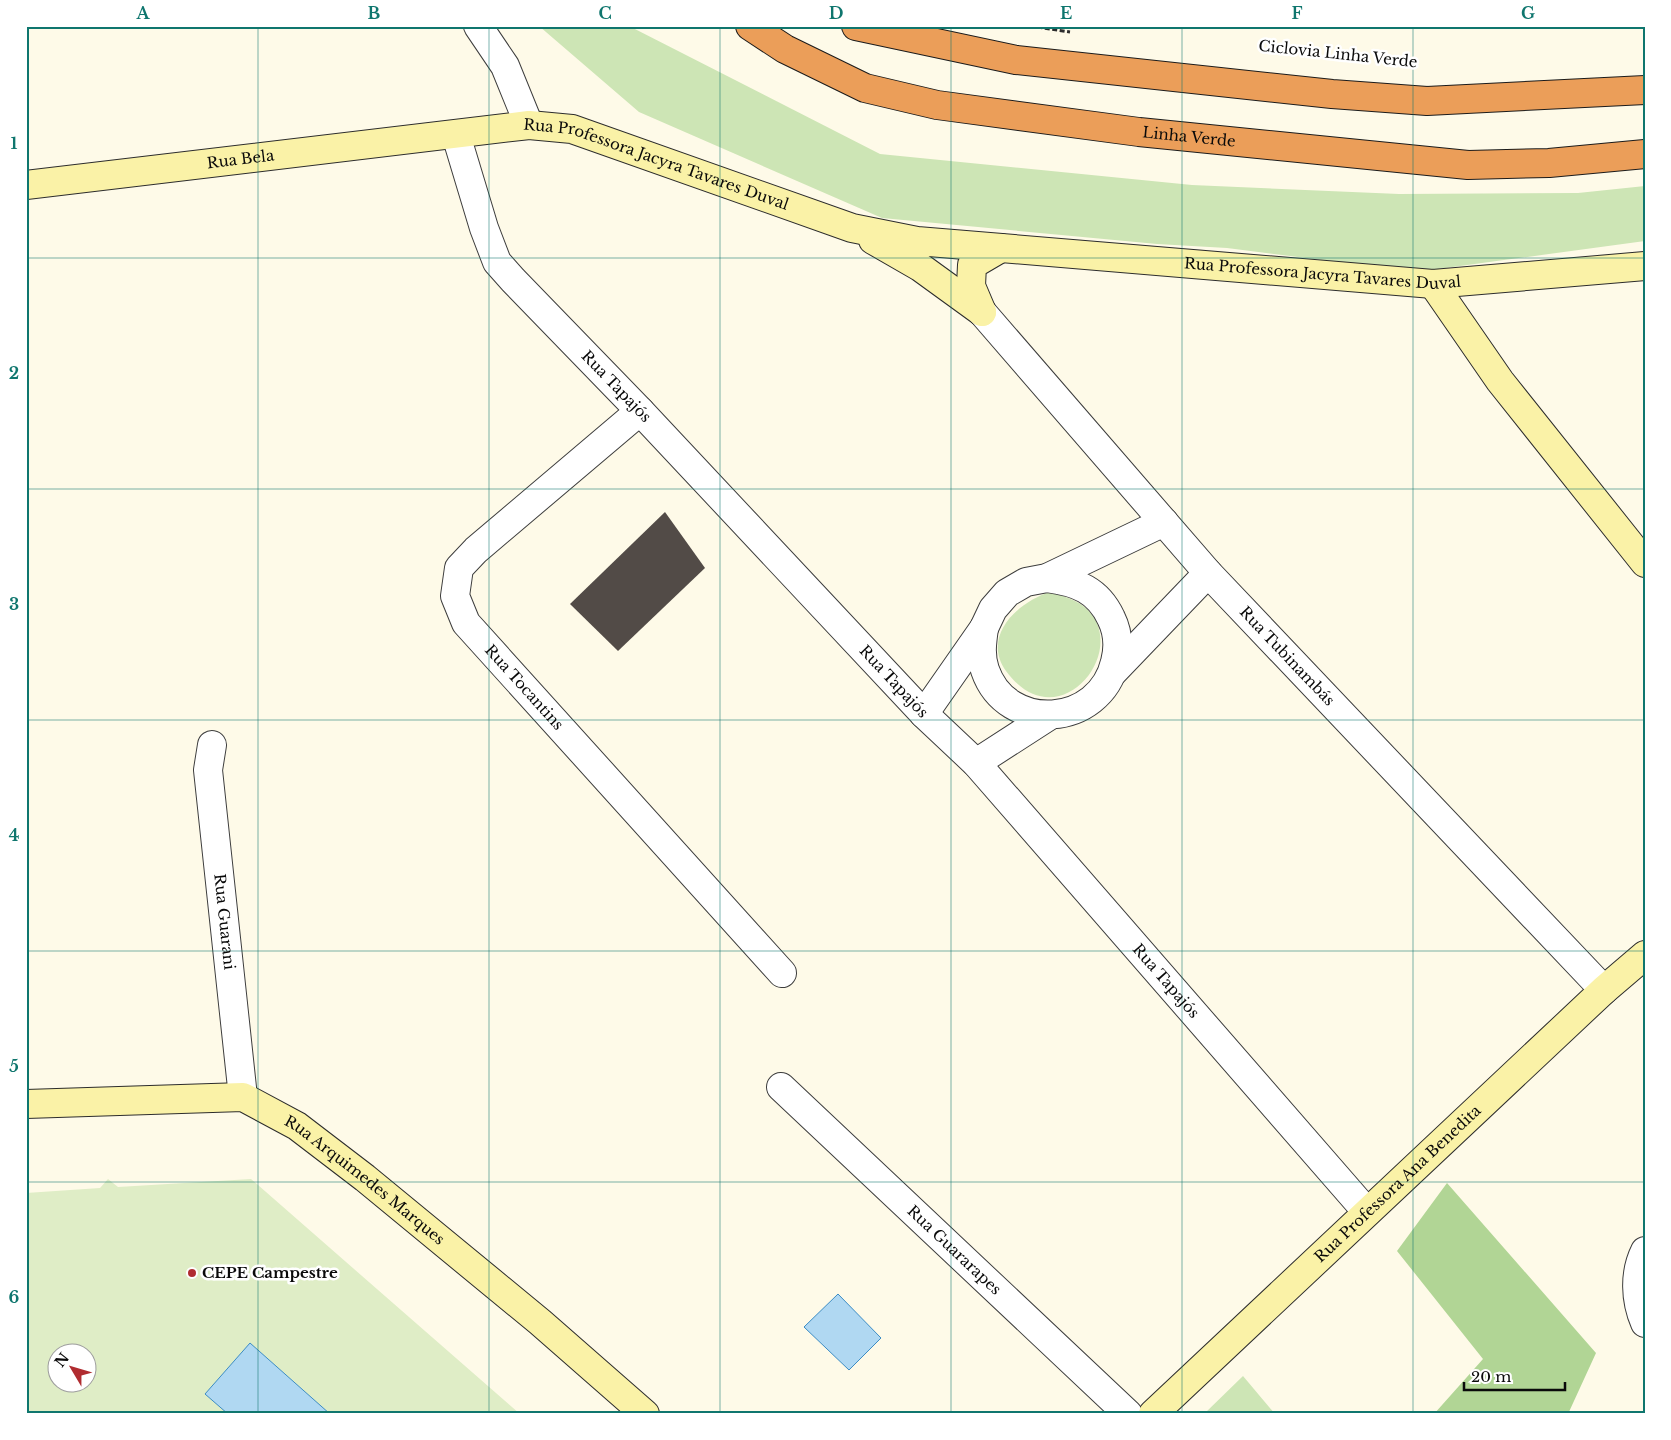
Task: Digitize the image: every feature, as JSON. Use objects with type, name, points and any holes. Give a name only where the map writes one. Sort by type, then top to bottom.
[{"type":"highway","name":"Linha Verde","points":[[750,26],[785,48],[865,88],[937,105],[1139,132],[1468,165],[1549,163],[1645,154]]},
{"type":"highway","points":[[856,26],[1016,60],[1332,94],[1427,101],[1645,90]]},
{"type":"street","points":[[478,26],[505,66],[529,125]]},
{"type":"street","name":"Rua Professora Jacyra Tavares Duval","points":[[456,135],[529,125],[572,129],[605,139],[852,228],[917,241],[1433,284],[1645,266]]},
{"type":"street","name":"Rua Bela","points":[[26,185],[396,140],[456,135]]},
{"type":"street","name":"Rua Tapajós","points":[[456,135],[484,228],[497,262],[640,411],[924,714],[976,763],[1367,1212]]},
{"type":"street","name":"Rua Professora Jacyra Tavares Duval","points":[[852,228],[920,267],[982,312]]},
{"type":"street","points":[[982,312],[971,286],[972,265],[1001,248]]},
{"type":"street","points":[[1433,284],[1500,381],[1645,562]]},
{"type":"street","name":"Rua Tubinambás","points":[[982,312],[1208,573],[1604,990]]},
{"type":"street","name":"Rua Tocantins","points":[[640,411],[476,550],[459,568],[455,596],[466,622],[782,973]]},
{"type":"street","points":[[924,714],[984,628],[992,609],[1007,593],[1026,582],[1048,578],[1164,522]]},
{"type":"street","points":[[984,628],[981,650],[984,663],[995,688],[1010,703],[1028,712],[1049,716],[1067,713],[1083,706],[1097,696],[1113,672],[1208,573]]},
{"type":"street","points":[[1048,578],[1070,581],[1090,591],[1106,607],[1116,627],[1118,642],[1113,672]]},
{"type":"street","points":[[976,763],[1049,716]]},
{"type":"street","name":"Rua Guarani","points":[[212,745],[208,770],[243,1097]]},
{"type":"street","name":"Rua Professora Ana Benedita","points":[[1153,1414],[1604,990],[1645,955]]},
{"type":"street","name":"Rua Guararapes","points":[[781,1087],[1128,1414]]},
{"type":"street","points":[[26,1104],[243,1097]]},
{"type":"street","name":"Rua Arquimedes Marques","points":[[243,1097],[297,1126],[365,1178],[540,1322],[645,1414]]},
{"type":"street","points":[[1645,1251],[1637,1273],[1637,1290],[1641,1313],[1645,1322]]},
{"type":"path","points":[[1030,26],[1080,33]]},
{"type":"green space","points":[[539,26],[629,26],[880,154],[1192,185],[1399,194],[1578,193],[1645,186],[1645,241],[1416,272],[1227,248],[1157,244],[882,218],[639,112]]},
{"type":"green space","points":[[1050,592],[1075,601],[1088,610],[1099,628],[1100,648],[1094,667],[1082,683],[1065,694],[1046,697],[1026,690],[1006,671],[999,658],[998,645],[1000,633],[1015,612],[1038,597]]},
{"type":"green space","name":"CEPE Campestre","points":[[108,1179],[118,1187],[251,1179],[520,1414],[26,1414],[26,1193],[100,1188]]},
{"type":"green space","points":[[1447,1183],[1596,1353],[1568,1414],[1434,1414],[1483,1359],[1397,1251]]},
{"type":"green space","points":[[1243,1376],[1275,1414],[1204,1414]]},
{"type":"water","points":[[838,1294],[881,1338],[849,1370],[804,1327]]},
{"type":"water","points":[[250,1343],[330,1414],[228,1414],[205,1394]]},
{"type":"building","points":[[665,512],[705,568],[618,651],[570,604]]},
{"type":"place","name":"CEPE Campestre","points":[[192,1273]]}]
